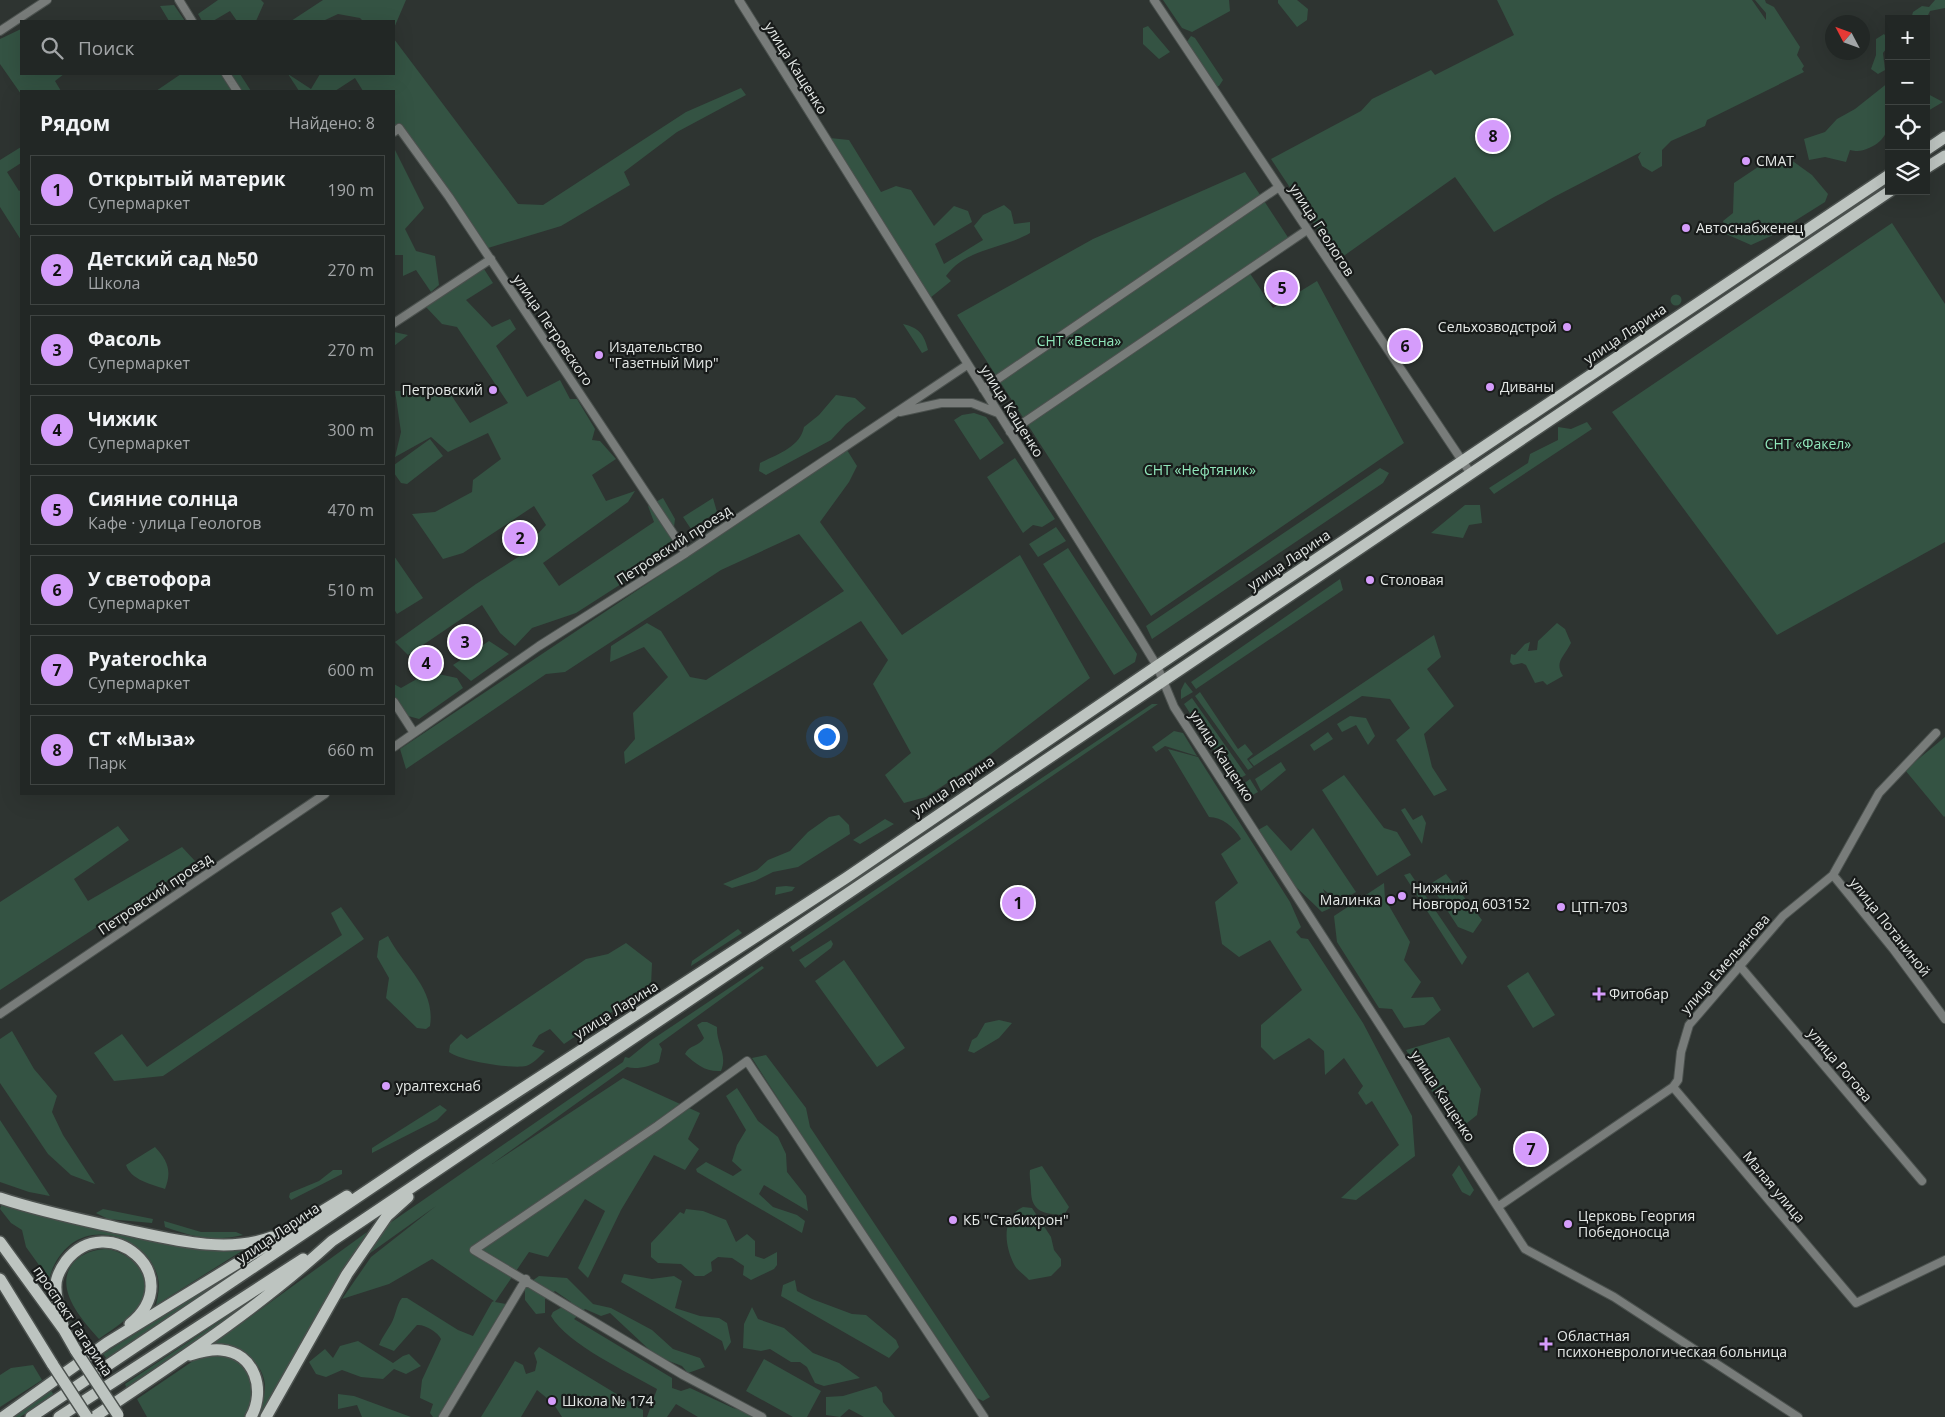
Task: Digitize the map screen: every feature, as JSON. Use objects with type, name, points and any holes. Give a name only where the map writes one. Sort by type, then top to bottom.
[{"type":"main road","points":[[1930,147],[1945,137]]},
{"type":"main road","points":[[1930,165],[1945,156]]},
{"type":"main road","name":"улица Ларина","points":[[31,1417],[420,1155],[846,878],[1157,666],[1885,178]]},
{"type":"main road","points":[[59,1417],[444,1167],[1885,194]]},
{"type":"main road","points":[[3,1417],[107,1343],[292,1229],[420,1155]]},
{"type":"main road","points":[[266,1417],[347,1274],[367,1244],[387,1216],[444,1167]]},
{"type":"main road","points":[[0,1198],[63,1216],[174,1239],[213,1244],[243,1244],[264,1240],[292,1229]]},
{"type":"main road","points":[[94,1417],[184,1357],[302,1268],[332,1241]]},
{"type":"main road","name":"проспект Гагарина","points":[[0,1242],[64,1330],[119,1416]]},
{"type":"main road","points":[[64,1330],[56,1285],[60,1269],[72,1253],[86,1245],[116,1243],[126,1247],[144,1262],[150,1275],[152,1288],[149,1302],[135,1320],[107,1343]]},
{"type":"main road","points":[[0,1279],[87,1417]]},
{"type":"main road","points":[[184,1357],[218,1349],[235,1353],[244,1358],[253,1369],[258,1383],[258,1397],[250,1417]]},
{"type":"street","points":[[0,31],[48,0]]},
{"type":"street","points":[[179,0],[191,20]]},
{"type":"street","name":"улица Кащенко","points":[[738,0],[1157,666],[1174,707],[1526,1249],[1614,1298],[1798,1417]]},
{"type":"street","name":"улица Геологов","points":[[1154,0],[1471,474]]},
{"type":"street","points":[[227,75],[236,90]]},
{"type":"street","name":"улица Петровского","points":[[395,131],[399,128],[491,259],[686,553]]},
{"type":"street","points":[[982,389],[1279,187]]},
{"type":"street","points":[[1010,432],[1307,230]]},
{"type":"street","points":[[395,322],[491,259]]},
{"type":"street","name":"Петровский проезд","points":[[395,746],[539,646],[686,553],[967,365]]},
{"type":"street","points":[[896,413],[941,404],[972,403],[998,413]]},
{"type":"street","points":[[395,704],[414,733]]},
{"type":"street","name":"улица Емельянова","points":[[1673,1087],[1678,1080],[1681,1052],[1689,1025],[1783,916],[1833,874],[1879,792],[1936,733]]},
{"type":"street","name":"Петровский проезд","points":[[0,1014],[324,795]]},
{"type":"street","name":"улица Потаниной","points":[[1833,874],[1894,950],[1945,1019]]},
{"type":"street","name":"улица Рогова","points":[[1739,965],[1922,1181]]},
{"type":"street","points":[[762,1417],[683,1375],[526,1279],[474,1250],[657,1126],[747,1061],[984,1417]]},
{"type":"street","points":[[1498,1206],[1661,1093],[1673,1087]]},
{"type":"street","name":"Малая улица","points":[[1673,1087],[1856,1303],[1945,1260]]},
{"type":"street","points":[[443,1417],[526,1279]]},
{"type":"green space","points":[[218,0],[261,0],[264,3],[256,20],[236,20],[230,11],[215,20],[201,20],[198,14]]},
{"type":"green space","points":[[323,0],[406,0],[395,26],[395,20],[362,20],[338,14],[325,20],[293,20]]},
{"type":"green space","points":[[1163,0],[1229,0],[1230,11],[1192,32],[1182,28]]},
{"type":"green space","points":[[1278,0],[1297,0],[1308,9],[1307,20],[1297,27],[1278,3]]},
{"type":"green space","points":[[1497,0],[1752,0],[1766,20],[1766,13],[1755,0],[1765,0],[1766,3],[1774,7],[1800,47],[1797,55],[1804,66],[1802,69],[1804,72],[1707,120],[1705,126],[1671,141],[1662,150],[1662,166],[1652,172],[1642,166],[1638,157],[1641,152],[1554,197],[1494,232],[1455,177],[1338,260],[1271,159],[1361,111],[1372,99],[1431,70],[1435,75],[1514,35]]},
{"type":"green space","points":[[1935,0],[1945,0],[1945,8],[1930,11],[1928,15],[1912,15],[1913,12],[1922,6],[1929,7]]},
{"type":"green space","points":[[174,5],[184,20],[168,20],[160,6]]},
{"type":"green space","points":[[1148,26],[1170,52],[1159,59],[1143,44],[1143,28]]},
{"type":"green space","points":[[20,29],[20,75],[63,75],[55,81],[60,90],[20,90],[20,93],[0,64],[0,39]]},
{"type":"green space","points":[[1885,35],[1885,50],[1883,53],[1885,70],[1878,74],[1871,69],[1876,55],[1876,39]]},
{"type":"green space","points":[[1191,36],[1195,38],[1223,80],[1219,86],[1216,87],[1186,43]]},
{"type":"green space","points":[[395,40],[518,204],[543,205],[686,112],[741,88],[746,95],[677,132],[624,172],[630,185],[561,226],[488,248],[403,128],[395,128],[395,90],[362,90],[355,78],[337,90],[298,90],[289,75],[311,89],[319,75],[395,75]]},
{"type":"green space","points":[[180,75],[241,75],[250,90],[157,90]]},
{"type":"green space","points":[[1885,85],[1884,137],[1869,148],[1855,151],[1850,150],[1846,162],[1825,157],[1809,160],[1804,139],[1825,132],[1837,119],[1855,109]]},
{"type":"green space","points":[[1930,95],[1943,102],[1930,110]]},
{"type":"green space","points":[[830,138],[849,140],[881,192],[896,186],[911,190],[934,226],[954,206],[968,211],[972,222],[935,244],[944,264],[983,240],[974,226],[983,215],[1004,205],[1011,211],[1014,224],[1030,222],[1030,233],[974,254],[964,260],[946,276],[951,281],[930,298]]},
{"type":"green space","points":[[20,148],[20,164],[7,172],[20,190],[20,238],[0,207],[0,160]]},
{"type":"green space","points":[[395,150],[424,208],[405,229],[416,251],[435,256],[439,285],[431,292],[416,270],[403,276],[403,255],[395,255]]},
{"type":"green space","points":[[1787,157],[1812,175],[1828,194],[1825,202],[1771,236],[1751,245],[1726,234],[1723,221],[1733,213],[1734,183],[1767,161]]},
{"type":"green space","points":[[1245,172],[1293,245],[1249,272],[1273,308],[1317,281],[1404,443],[1151,616],[957,315],[1093,239]]},
{"type":"green space","name":"СНТ «Факел»","points":[[1892,223],[1945,304],[1945,542],[1777,635],[1612,412]]},
{"type":"green space","points":[[484,269],[493,283],[466,300],[492,327],[510,319],[516,329],[496,346],[527,397],[560,380],[570,399],[577,399],[595,429],[592,440],[600,441],[616,459],[592,475],[606,501],[635,491],[628,502],[543,563],[559,586],[654,522],[648,506],[663,498],[675,519],[671,552],[576,613],[532,628],[515,646],[500,633],[482,605],[408,655],[395,642],[476,584],[537,545],[536,536],[546,525],[534,506],[463,553],[443,559],[412,514],[435,512],[472,492],[473,480],[501,459],[488,433],[448,452],[431,437],[395,457],[401,432],[395,391],[414,391],[445,386],[470,423],[508,403],[457,327],[442,324],[426,307]]},
{"type":"green space","points":[[1676,294],[1682,300],[1676,306],[1670,300]]},
{"type":"green space","points":[[1657,308],[1662,310],[1660,318],[1640,332],[1633,328],[1635,323]]},
{"type":"green space","points":[[903,324],[920,332],[928,350],[922,353]]},
{"type":"green space","points":[[395,332],[408,335],[395,345]]},
{"type":"green space","points":[[836,395],[855,398],[866,408],[846,424],[831,440],[766,475],[759,471],[760,463],[793,445],[802,434],[804,427],[819,415]]},
{"type":"green space","points":[[974,413],[986,417],[1004,443],[980,460],[954,420],[962,415]]},
{"type":"green space","points":[[1587,422],[1592,429],[1494,494],[1489,488],[1528,463],[1530,454],[1558,440],[1558,427],[1571,429]]},
{"type":"green space","points":[[430,439],[443,456],[407,484],[401,483],[395,474],[395,464]]},
{"type":"green space","points":[[847,450],[857,466],[849,482],[820,522],[902,635],[1020,555],[1090,678],[991,754],[926,797],[904,803],[885,775],[911,753],[873,684],[888,660],[861,621],[625,764],[624,752],[635,739],[633,713],[668,677],[644,647],[610,662],[611,646],[647,623],[661,631],[690,677],[706,680],[844,591],[799,534],[721,570],[565,672],[546,674],[406,769],[400,749]]},
{"type":"green space","points":[[1015,458],[1055,519],[1042,527],[1033,525],[1023,533],[987,477]]},
{"type":"green space","points":[[1380,468],[1389,473],[1383,483],[1152,639],[1146,626]]},
{"type":"green space","points":[[713,498],[717,512],[691,529],[683,517]]},
{"type":"green space","points":[[1465,505],[1480,505],[1482,523],[1469,525],[1463,538],[1431,533]]},
{"type":"green space","points":[[1056,527],[1066,541],[1038,557],[1029,544]]},
{"type":"green space","points":[[1068,548],[1137,654],[1135,662],[1114,675],[1043,564]]},
{"type":"green space","points":[[395,557],[423,598],[397,614],[395,611]]},
{"type":"green space","points":[[1340,579],[1343,590],[1196,689],[1191,682]]},
{"type":"green space","points":[[1557,623],[1565,629],[1571,643],[1559,667],[1563,676],[1547,685],[1543,681],[1535,683],[1526,665],[1522,663],[1513,665],[1510,662],[1511,654],[1515,655],[1525,644],[1530,642],[1528,651],[1537,650],[1538,641]]},
{"type":"green space","points":[[1434,635],[1441,657],[1427,669],[1454,706],[1424,734],[1432,767],[1447,790],[1434,796],[1396,740],[1410,728],[1390,699],[1362,696],[1254,766],[1249,760]]},
{"type":"green space","points":[[489,641],[509,654],[471,681],[453,665]]},
{"type":"green space","points":[[429,672],[457,678],[463,688],[419,719],[395,712],[395,685],[401,688]]},
{"type":"green space","points":[[1185,682],[1193,692],[1181,699],[1181,690]]},
{"type":"green space","points":[[1200,692],[1238,749],[1245,744],[1253,754],[1247,759],[1253,767],[1248,770],[1195,696]]},
{"type":"green space","points":[[1192,698],[1246,775],[1234,781],[1184,704]]},
{"type":"green space","points":[[1152,704],[1158,704],[793,952],[790,947]]},
{"type":"green space","points":[[1350,716],[1366,718],[1375,736],[1368,745],[1356,725],[1342,732],[1337,724]]},
{"type":"green space","points":[[1174,731],[1183,733],[1197,756],[1165,746],[1156,752],[1152,747]]},
{"type":"green space","points":[[1328,732],[1333,739],[1314,751],[1310,745]]},
{"type":"green space","points":[[1945,737],[1945,816],[1944,817],[1905,770]]},
{"type":"green space","points":[[1168,749],[1198,757],[1290,902],[1301,927],[1296,932],[1301,938],[1308,939],[1363,1023],[1412,1116],[1415,1156],[1356,1200],[1341,1198],[1399,1145],[1372,1101],[1366,1105],[1358,1093],[1363,1086],[1344,1058],[1325,1075],[1324,1051],[1309,1038],[1274,1060],[1261,1047],[1261,1025],[1302,990],[1270,940],[1239,957],[1222,944],[1215,902],[1238,883],[1221,854],[1241,839],[1227,824],[1214,817],[1209,817]]},
{"type":"green space","points":[[1281,762],[1286,770],[1261,791],[1255,779]]},
{"type":"green space","points":[[1344,775],[1384,828],[1397,832],[1411,855],[1377,876],[1322,790]]},
{"type":"green space","points":[[1250,779],[1258,792],[1249,797],[1238,788]]},
{"type":"green space","points":[[1405,808],[1413,820],[1422,815],[1426,823],[1422,844],[1401,810]]},
{"type":"green space","points":[[839,815],[849,825],[850,834],[798,867],[773,872],[755,881],[732,888],[723,884],[757,870],[768,860],[790,851],[808,832],[829,817]]},
{"type":"green space","points":[[885,819],[894,824],[860,844],[853,840]]},
{"type":"green space","points":[[1267,825],[1291,851],[1313,828],[1356,892],[1339,902],[1323,889],[1331,908],[1322,912],[1294,885],[1258,830]]},
{"type":"green space","points":[[118,826],[129,840],[74,879],[88,901],[182,847],[195,861],[169,880],[0,990],[0,902]]},
{"type":"green space","points":[[1410,873],[1467,957],[1462,965],[1404,875]]},
{"type":"green space","points":[[1446,874],[1482,920],[1473,933],[1458,927],[1430,884]]},
{"type":"green space","points":[[1384,883],[1385,899],[1410,942],[1404,960],[1421,982],[1411,998],[1433,997],[1441,1010],[1424,1025],[1404,1028],[1392,1009],[1379,1008],[1337,942],[1334,916]]},
{"type":"green space","points":[[776,887],[795,887],[792,891],[775,895]]},
{"type":"green space","points":[[341,907],[364,939],[163,1076],[114,1081],[94,1053],[122,1034],[147,1067],[342,935],[331,913]]},
{"type":"green space","points":[[738,929],[742,933],[691,966],[692,961]]},
{"type":"green space","points":[[388,936],[417,978],[428,1000],[431,1012],[430,1026],[426,1029],[417,1028],[386,998],[389,978],[377,957],[379,941]]},
{"type":"green space","points":[[831,940],[833,944],[831,948],[805,968],[799,960]]},
{"type":"green space","points":[[626,943],[652,963],[651,986],[564,1044],[550,1029],[539,1035],[532,1046],[545,1051],[531,1064],[519,1067],[475,1061],[449,1052],[450,1045],[461,1034],[467,1039],[586,959],[608,954]]},
{"type":"green space","points":[[844,960],[905,1048],[877,1067],[815,981]]},
{"type":"green space","points":[[762,966],[764,968],[659,1044],[662,1049],[659,1062],[639,1068],[627,1067],[492,1164],[623,1078],[700,1113],[688,1139],[699,1149],[685,1170],[654,1155],[621,1210],[588,1278],[578,1268],[605,1211],[585,1199],[548,1257],[529,1252],[495,1302],[506,1304],[499,1334],[477,1352],[439,1417],[433,1417],[430,1413],[433,1404],[420,1398],[422,1380],[441,1339],[439,1336],[427,1327],[417,1325],[394,1351],[379,1345],[393,1321],[400,1301],[402,1298],[407,1298],[458,1330],[473,1336],[494,1301],[432,1259],[389,1284],[342,1299],[371,1257],[436,1206],[366,1256],[387,1225],[623,1062],[625,1057],[629,1058],[650,1041]]},
{"type":"green space","points":[[1528,972],[1555,1015],[1533,1028],[1507,986]]},
{"type":"green space","points":[[999,1020],[1012,1023],[999,1038],[974,1053],[968,1051],[972,1040],[977,1037],[985,1023]]},
{"type":"green space","points":[[707,1022],[717,1027],[723,1054],[721,1071],[705,1069],[685,1054],[704,1038],[697,1025]]},
{"type":"green space","points":[[12,1031],[34,1069],[57,1096],[52,1112],[63,1135],[95,1184],[71,1175],[48,1154],[0,1083],[0,1039]]},
{"type":"green space","points":[[1449,1037],[1481,1089],[1477,1115],[1462,1127],[1448,1116],[1406,1050]]},
{"type":"green space","points":[[766,1055],[806,1108],[810,1127],[990,1397],[983,1401],[977,1398],[752,1058]]},
{"type":"green space","points":[[737,1088],[758,1121],[778,1137],[786,1154],[787,1172],[806,1196],[808,1211],[764,1185],[759,1194],[773,1207],[797,1215],[805,1221],[802,1233],[697,1172],[696,1169],[706,1162],[733,1176],[742,1170],[732,1161],[737,1145],[746,1130],[726,1096]]},
{"type":"green space","points":[[440,1105],[447,1110],[437,1120],[372,1153],[372,1148]]},
{"type":"green space","points":[[0,1120],[50,1196],[29,1192],[0,1182]]},
{"type":"green space","points":[[155,1147],[168,1166],[165,1189],[137,1178],[126,1165]]},
{"type":"green space","points":[[1459,1165],[1474,1190],[1470,1196],[1462,1192],[1452,1175]]},
{"type":"green space","points":[[1042,1166],[1069,1207],[1064,1215],[1050,1214],[1040,1210],[1033,1203],[1030,1170]]},
{"type":"green space","points":[[333,1170],[342,1170],[342,1174],[291,1200],[289,1197],[290,1193],[319,1181]]},
{"type":"green space","points":[[2,1203],[62,1222],[92,1228],[248,1247],[156,1305],[159,1288],[158,1278],[153,1265],[135,1245],[110,1235],[83,1237],[71,1244],[63,1252],[55,1264],[49,1279],[26,1247],[22,1230],[11,1223],[0,1209]]},
{"type":"green space","points":[[1023,1207],[1032,1208],[1051,1237],[1054,1250],[1061,1259],[1061,1266],[1051,1276],[1029,1280],[1016,1268],[1011,1258],[1007,1241],[1008,1225],[1016,1212]]},
{"type":"green space","points":[[103,1209],[153,1219],[152,1223],[108,1219],[96,1213]]},
{"type":"green space","points":[[686,1209],[703,1211],[726,1220],[736,1242],[747,1234],[755,1241],[755,1256],[764,1259],[777,1252],[777,1265],[774,1269],[751,1280],[743,1275],[744,1266],[732,1258],[718,1257],[711,1262],[712,1271],[704,1276],[695,1276],[681,1264],[658,1263],[651,1257],[651,1243],[680,1212],[684,1214]]},
{"type":"green space","points":[[164,1221],[201,1232],[236,1232],[243,1235],[222,1238],[203,1237],[165,1227]]},
{"type":"green space","points":[[367,1232],[260,1417],[255,1417],[265,1392],[264,1378],[260,1370],[255,1362],[240,1351],[231,1347],[213,1344]]},
{"type":"green space","points":[[286,1239],[107,1359],[103,1354]]},
{"type":"green space","points":[[105,1249],[123,1254],[131,1259],[142,1273],[145,1290],[142,1300],[134,1311],[123,1322],[99,1339],[72,1303],[66,1282],[68,1272],[77,1259],[88,1252]]},
{"type":"green space","points":[[624,1274],[652,1279],[674,1276],[682,1281],[675,1308],[700,1316],[719,1318],[727,1323],[731,1342],[725,1351],[722,1341],[621,1282]]},
{"type":"green space","points":[[539,1276],[567,1278],[593,1304],[611,1308],[652,1330],[673,1349],[700,1358],[705,1367],[688,1373],[682,1366],[656,1356],[610,1313],[601,1316],[585,1309],[574,1319],[672,1378],[672,1388],[681,1391],[690,1388],[733,1408],[769,1417],[698,1417],[676,1404],[667,1417],[647,1417],[657,1389],[584,1347],[559,1327],[551,1316],[553,1312],[571,1302],[555,1291],[545,1299],[545,1313],[536,1314],[525,1300],[525,1286]]},
{"type":"green space","points":[[795,1280],[797,1291],[812,1299],[852,1314],[866,1315],[896,1340],[899,1347],[889,1358],[781,1296],[783,1285]]},
{"type":"green space","points":[[270,1288],[127,1389],[125,1384]]},
{"type":"green space","points":[[752,1307],[758,1319],[784,1328],[813,1353],[839,1363],[860,1378],[824,1386],[815,1383],[807,1367],[800,1362],[791,1362],[770,1349],[761,1351],[743,1348],[744,1324]]},
{"type":"green space","points":[[358,1341],[393,1363],[409,1354],[421,1366],[406,1374],[394,1369],[383,1379],[361,1377],[342,1370],[326,1377],[316,1374],[309,1362],[325,1349],[333,1358],[340,1346]]},
{"type":"green space","points":[[539,1347],[643,1410],[643,1417],[562,1417],[553,1403],[537,1390],[521,1417],[481,1417],[515,1361],[523,1365],[526,1374],[535,1371],[537,1362],[534,1353]]},
{"type":"green space","points":[[212,1354],[237,1359],[248,1373],[253,1393],[246,1417],[147,1417],[137,1399],[193,1361]]},
{"type":"green space","points":[[764,1359],[821,1391],[807,1417],[793,1417],[746,1391]]},
{"type":"green space","points":[[33,1365],[42,1380],[0,1407],[0,1375],[11,1368]]},
{"type":"green space","points":[[876,1386],[882,1393],[883,1402],[895,1417],[864,1417],[849,1409],[840,1417],[826,1415],[826,1397],[843,1396]]},
{"type":"green space","points":[[50,1389],[54,1395],[20,1417],[11,1417]]},
{"type":"green space","points":[[338,1394],[354,1396],[411,1417],[362,1417],[357,1405],[338,1409]]},
{"type":"place","name":"СТ «Мыза»","points":[[1493,136]]},
{"type":"place","name":"СМАТ","points":[[1746,161]]},
{"type":"place","name":"Автоснабженец","points":[[1686,228]]},
{"type":"place","name":"Сияние солнца","points":[[1282,288]]},
{"type":"place","name":"Сельхозводстрой","points":[[1567,327]]},
{"type":"place","name":"У светофора","points":[[1405,346]]},
{"type":"place","name":"Издательство \"Газетный Мир\"","points":[[599,355]]},
{"type":"place","name":"Диваны","points":[[1490,387]]},
{"type":"place","name":"Петровский","points":[[493,390]]},
{"type":"place","name":"Детский сад №50","points":[[520,538]]},
{"type":"place","name":"Столовая","points":[[1370,580]]},
{"type":"place","name":"Фасоль","points":[[465,642]]},
{"type":"place","name":"Чижик","points":[[426,663]]},
{"type":"place","name":"Нижний Новгород 603152","points":[[1402,896]]},
{"type":"place","name":"Малинка","points":[[1391,900]]},
{"type":"place","name":"Открытый материк","points":[[1018,903]]},
{"type":"place","name":"ЦТП-703","points":[[1561,907]]},
{"type":"place","name":"Фитобар","points":[[1599,994]]},
{"type":"place","name":"уралтехснаб","points":[[386,1086]]},
{"type":"place","name":"Pyaterochka","points":[[1531,1149]]},
{"type":"place","name":"КБ \"Стабихрон\"","points":[[953,1220]]},
{"type":"place","name":"Церковь Георгия Победоносца","points":[[1568,1224]]},
{"type":"place","name":"Областная психоневрологическая больница","points":[[1546,1344]]},
{"type":"place","name":"Школа № 174","points":[[552,1401]]},
{"type":"park label","name":"СНТ «Весна»","points":[[1079,341]]},
{"type":"park label","name":"СНТ «Нефтяник»","points":[[1200,470]]}]
